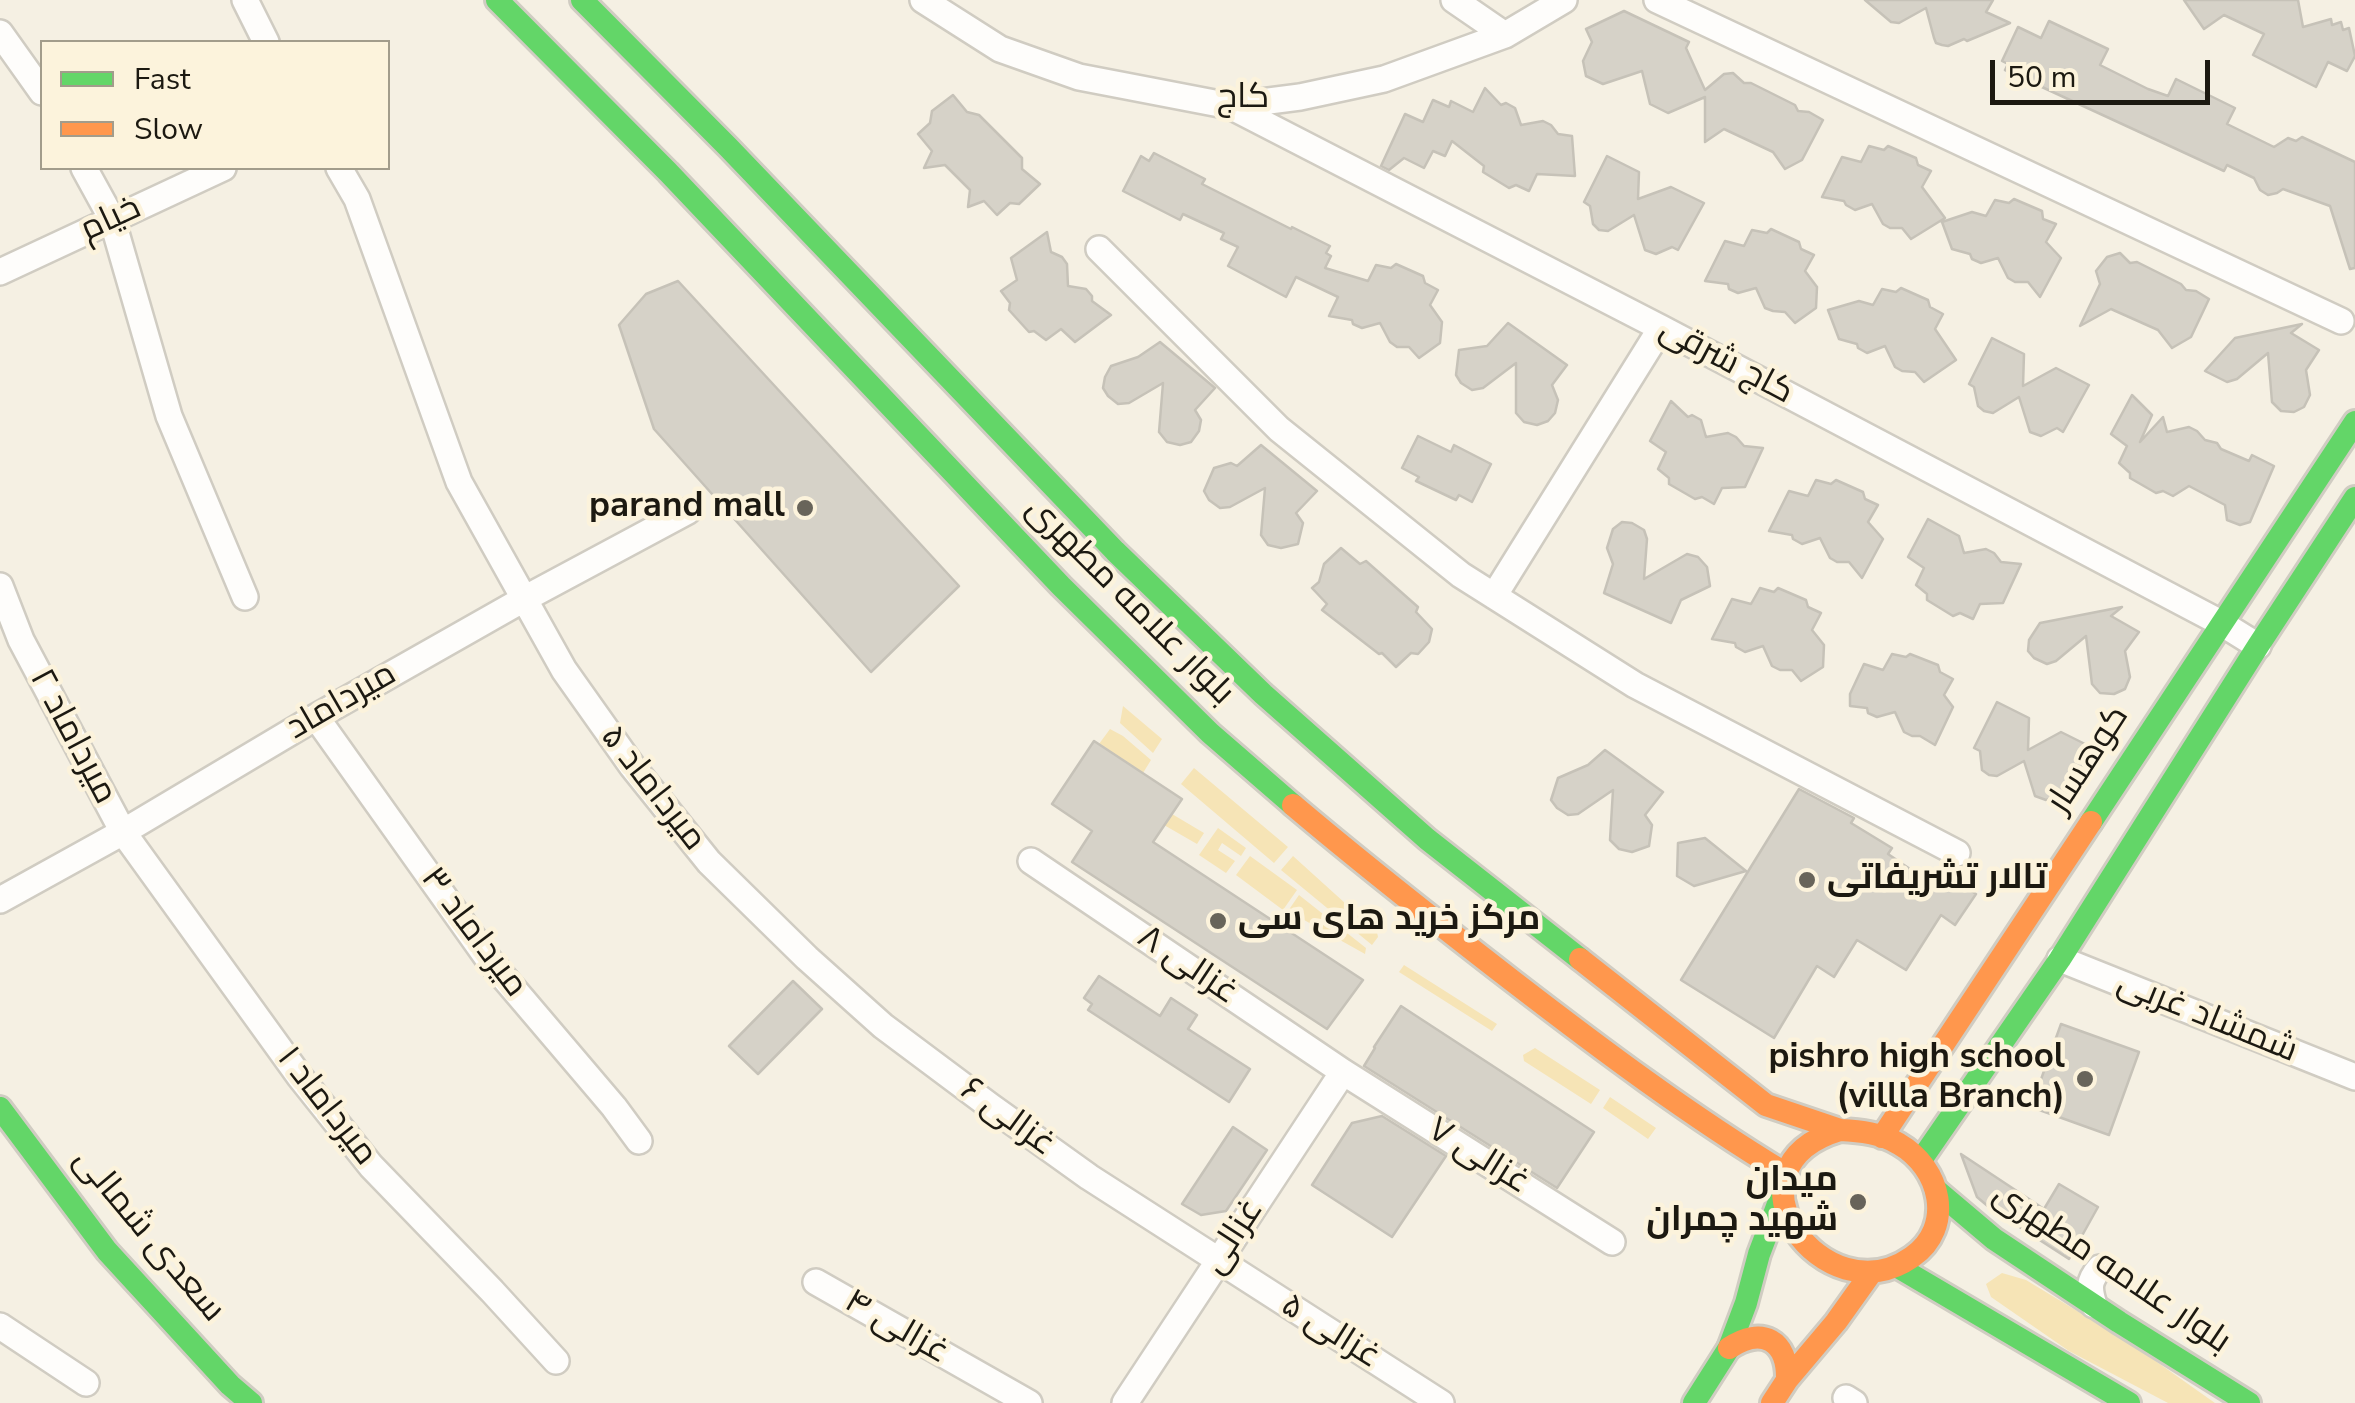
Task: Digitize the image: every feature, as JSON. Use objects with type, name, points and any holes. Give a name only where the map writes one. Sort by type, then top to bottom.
[{"type":"main road","name":"بلوار علامه مطهری","points":[[497,0],[668,172],[1061,586],[1210,733],[1374,873],[1584,1036],[1714,1131],[1783,1172]]},
{"type":"main road","name":"بلوار علامه مطهری","points":[[582,0],[1115,552],[1262,694],[1427,840],[1766,1104],[1840,1130]]},
{"type":"main road","name":"کوهسار","points":[[1882,1137],[2355,422]]},
{"type":"main road","points":[[1921,1160],[2060,958],[2355,498]]},
{"type":"main road","name":"سعدی شمالی","points":[[0,1108],[107,1251],[251,1403]]},
{"type":"main road","points":[[1694,1403],[1729,1348],[1781,1196],[1783,1172],[1797,1152],[1814,1138],[1840,1130],[1866,1131],[1896,1141],[1921,1160],[1936,1190],[1939,1219],[1926,1248],[1898,1267],[1871,1272],[1849,1270],[1822,1260],[1804,1243],[1790,1224],[1781,1196]]},
{"type":"main road","name":"بلوار علامه مطهری","points":[[1936,1190],[1994,1239],[2249,1403]]},
{"type":"main road","points":[[1898,1267],[2129,1403]]},
{"type":"main road","points":[[1772,1403],[1871,1272]]},
{"type":"main road","points":[[1729,1348],[1749,1336],[1771,1340],[1786,1357],[1787,1380]]},
{"type":"street","points":[[245,0],[265,40]]},
{"type":"street","name":"کاج","points":[[922,0],[1000,50],[1063,72],[1230,106],[1300,97],[1384,79],[1504,35],[1564,0]]},
{"type":"street","points":[[1454,0],[1504,35]]},
{"type":"street","points":[[1657,0],[2341,322]]},
{"type":"street","points":[[0,33],[40,89]]},
{"type":"street","name":"کاج شرقی","points":[[1230,106],[1661,328],[2258,646]]},
{"type":"street","points":[[85,170],[112,220],[169,416],[245,597]]},
{"type":"street","name":"خیام","points":[[0,272],[218,170]]},
{"type":"street","name":"میرداماد ۵","points":[[339,170],[357,199],[459,482],[564,670],[632,766],[709,862],[807,958]]},
{"type":"street","points":[[1099,249],[1280,429],[1461,575],[1635,685],[1958,852]]},
{"type":"street","points":[[1494,596],[1661,328]]},
{"type":"street","name":"میرداماد","points":[[0,900],[524,599],[688,510]]},
{"type":"street","name":"میرداماد ۲","points":[[0,586],[21,640],[123,832]]},
{"type":"street","name":"میرداماد ۳","points":[[316,717],[489,960],[640,1142]]},
{"type":"street","name":"میرداماد ۱","points":[[123,832],[300,1077],[370,1166],[556,1361]]},
{"type":"street","name":"غزالی ۸","points":[[1031,861],[1343,1072]]},
{"type":"street","name":"غزالی ۶","points":[[807,958],[883,1026],[974,1094],[1089,1178],[1218,1262]]},
{"type":"street","name":"شمشاد غربی","points":[[2060,958],[2355,1077]]},
{"type":"street","name":"غزالی ۷","points":[[1343,1072],[1612,1242]]},
{"type":"street","name":"غزالی","points":[[1125,1403],[1343,1072]]},
{"type":"street","name":"غزالی ۵","points":[[1218,1262],[1441,1403]]},
{"type":"street","points":[[2094,1305],[2089,1289],[2100,1268]]},
{"type":"street","name":"غزالی ۴","points":[[816,1282],[1030,1403]]},
{"type":"street","points":[[0,1326],[86,1383]]},
{"type":"shaded area","points":[[1123,706],[1162,739],[1153,753],[1120,723]]},
{"type":"shaded area","points":[[1110,729],[1151,760],[1143,773],[1099,744]]},
{"type":"shaded area","points":[[1194,768],[1288,847],[1274,863],[1181,784]]},
{"type":"shaded area","points":[[1172,814],[1204,833],[1197,844],[1164,825]]},
{"type":"shaded area","points":[[1218,828],[1246,848],[1241,856],[1222,843],[1218,850],[1235,861],[1226,873],[1199,855]]},
{"type":"shaded area","points":[[1250,856],[1297,890],[1283,910],[1236,875]]},
{"type":"shaded area","points":[[1293,856],[1377,932],[1372,945],[1281,870]]},
{"type":"shaded area","points":[[1299,895],[1366,948],[1365,954],[1288,911]]},
{"type":"shaded area","points":[[1404,965],[1497,1024],[1492,1031],[1399,972]]},
{"type":"shaded area","points":[[1535,1048],[1600,1090],[1591,1104],[1524,1061],[1523,1055]]},
{"type":"shaded area","points":[[1610,1097],[1656,1128],[1648,1139],[1603,1108]]},
{"type":"shaded area","points":[[2002,1273],[2026,1280],[2130,1343],[2215,1403],[2168,1403],[2069,1351],[1991,1297],[1986,1284]]},
{"type":"building","points":[[1865,0],[1993,0],[1986,12],[2010,23],[1948,46],[1936,43],[1926,8],[1899,23],[1891,22]]},
{"type":"building","points":[[2184,0],[2298,0],[2303,27],[2331,19],[2332,25],[2341,22],[2343,30],[2349,28],[2355,56],[2347,71],[2328,62],[2316,87],[2253,55],[2264,34],[2224,15],[2204,29]]},
{"type":"building","points":[[1624,11],[1689,42],[1686,48],[1705,90],[1724,74],[1733,73],[1744,83],[1823,120],[1802,160],[1785,169],[1773,152],[1724,129],[1705,142],[1705,97],[1668,113],[1650,104],[1642,71],[1603,84],[1586,76],[1583,61],[1592,42],[1586,29]]},
{"type":"building","points":[[2049,21],[2108,49],[2100,65],[2148,89],[2168,96],[2176,79],[2235,108],[2227,124],[2274,147],[2288,138],[2296,141],[2302,137],[2355,162],[2355,268],[2350,269],[2330,206],[2283,189],[2268,195],[2254,178],[2227,165],[2224,171],[2005,70],[2008,64],[2002,61],[2018,27],[2041,38]]},
{"type":"building","points":[[1485,88],[1501,105],[1506,103],[1515,108],[1521,125],[1543,121],[1558,134],[1572,136],[1575,176],[1537,174],[1529,191],[1516,185],[1509,188],[1483,172],[1484,166],[1452,141],[1445,156],[1433,151],[1424,168],[1404,158],[1389,170],[1381,166],[1405,114],[1423,122],[1433,100],[1449,107],[1451,101],[1473,112]]},
{"type":"building","points":[[953,95],[967,112],[979,115],[1022,158],[1022,169],[1040,184],[1019,204],[1010,203],[997,215],[984,201],[968,207],[970,190],[945,165],[924,168],[932,151],[918,134],[930,123],[932,111]]},
{"type":"building","points":[[1869,146],[1884,150],[1888,146],[1916,158],[1918,165],[1931,171],[1922,187],[1945,218],[1911,239],[1902,228],[1883,224],[1872,204],[1855,210],[1844,201],[1822,197],[1842,157],[1861,162]]},
{"type":"building","points":[[1154,153],[1205,179],[1202,184],[1330,246],[1326,253],[1331,256],[1325,268],[1368,281],[1376,265],[1391,268],[1396,264],[1423,276],[1425,283],[1438,290],[1430,305],[1442,322],[1440,343],[1419,358],[1409,347],[1397,347],[1390,342],[1380,323],[1362,328],[1352,320],[1329,316],[1338,297],[1296,277],[1286,297],[1228,266],[1238,247],[1221,239],[1224,233],[1183,214],[1180,220],[1123,191],[1141,156],[1149,161]]},
{"type":"building","points":[[1607,156],[1639,172],[1638,199],[1671,187],[1704,203],[1678,250],[1672,247],[1656,254],[1645,250],[1634,215],[1608,231],[1593,224],[1590,206],[1584,202]]},
{"type":"building","points":[[2014,199],[2042,211],[2043,219],[2056,224],[2046,242],[2061,258],[2040,297],[2028,282],[2008,278],[1998,258],[1981,263],[1970,254],[1952,249],[1942,222],[1972,212],[1986,216],[1995,200],[2009,203]]},
{"type":"building","points":[[1771,229],[1799,242],[1801,249],[1814,255],[1805,271],[1817,287],[1816,308],[1795,323],[1785,312],[1765,308],[1756,288],[1738,293],[1729,289],[1728,284],[1705,281],[1725,241],[1744,246],[1752,230],[1767,233]]},
{"type":"building","points":[[1047,232],[1051,252],[1067,264],[1068,286],[1086,289],[1092,301],[1111,315],[1075,342],[1061,329],[1046,340],[1034,331],[1029,332],[1009,310],[1010,303],[1001,291],[1017,280],[1011,258]]},
{"type":"building","points":[[2120,253],[2130,263],[2137,262],[2209,299],[2191,337],[2172,348],[2158,330],[2111,309],[2080,326],[2100,284],[2096,271],[2107,257]]},
{"type":"building","name":"parand mall","points":[[678,281],[959,586],[871,672],[654,429],[619,325],[646,294]]},
{"type":"building","points":[[1901,288],[1928,300],[1930,307],[1943,314],[1935,329],[1956,360],[1924,382],[1915,372],[1895,367],[1885,346],[1867,353],[1857,344],[1839,339],[1828,310],[1859,301],[1873,305],[1882,289],[1896,292]]},
{"type":"building","points":[[1508,323],[1567,365],[1552,385],[1558,400],[1555,413],[1537,425],[1524,422],[1516,413],[1516,363],[1483,388],[1472,390],[1456,375],[1459,350],[1487,346]]},
{"type":"building","points":[[2302,324],[2291,333],[2319,350],[2306,370],[2310,395],[2304,407],[2294,412],[2281,411],[2272,402],[2268,353],[2237,379],[2227,382],[2205,371],[2235,338]]},
{"type":"building","points":[[1992,338],[2024,354],[2023,386],[2056,368],[2089,385],[2063,432],[2057,428],[2041,436],[2030,432],[2019,397],[1993,413],[1978,406],[1974,387],[1969,384]]},
{"type":"building","points":[[1160,342],[1215,388],[1195,410],[1201,420],[1199,431],[1191,442],[1180,445],[1167,442],[1159,432],[1163,383],[1129,403],[1118,404],[1103,388],[1111,366],[1138,357]]},
{"type":"building","points":[[2132,395],[2152,415],[2140,442],[2163,417],[2167,432],[2189,427],[2221,449],[2249,461],[2252,455],[2274,466],[2250,522],[2240,525],[2227,520],[2225,505],[2189,486],[2173,496],[2163,491],[2156,493],[2130,478],[2119,463],[2127,446],[2111,434]]},
{"type":"building","points":[[1671,401],[1688,417],[1701,420],[1706,437],[1728,433],[1744,446],[1763,448],[1745,487],[1722,488],[1714,504],[1702,497],[1695,499],[1669,484],[1669,478],[1658,469],[1666,452],[1650,441]]},
{"type":"building","points":[[1418,436],[1451,452],[1454,445],[1491,464],[1472,502],[1459,495],[1456,500],[1416,481],[1419,477],[1402,468]]},
{"type":"building","points":[[1261,445],[1317,491],[1296,513],[1303,523],[1298,544],[1281,548],[1268,545],[1261,535],[1265,488],[1230,507],[1220,508],[1204,491],[1214,468],[1231,463],[1237,466]]},
{"type":"building","points":[[1816,480],[1831,484],[1836,480],[1863,492],[1865,499],[1878,505],[1868,522],[1883,539],[1862,578],[1849,562],[1830,558],[1820,538],[1802,544],[1792,535],[1769,531],[1789,491],[1808,496]]},
{"type":"building","points":[[1928,519],[1959,536],[1964,553],[1986,549],[2001,562],[2021,564],[2003,603],[1980,604],[1973,619],[1960,613],[1953,616],[1927,600],[1927,594],[1916,585],[1924,568],[1908,557]]},
{"type":"building","points":[[1622,522],[1644,530],[1644,579],[1687,554],[1698,557],[1707,567],[1710,586],[1681,600],[1671,623],[1604,593],[1613,564],[1607,548],[1613,529]]},
{"type":"building","points":[[1341,548],[1360,564],[1366,561],[1418,607],[1416,612],[1432,629],[1429,642],[1418,654],[1411,653],[1396,667],[1322,610],[1327,604],[1312,588],[1319,582],[1324,564]]},
{"type":"building","points":[[1760,588],[1774,592],[1778,588],[1806,600],[1808,607],[1821,613],[1812,630],[1824,645],[1823,667],[1801,681],[1792,670],[1772,666],[1763,646],[1745,652],[1735,643],[1712,639],[1732,599],[1751,604]]},
{"type":"building","points":[[2122,607],[2111,616],[2139,632],[2125,651],[2130,677],[2125,689],[2114,694],[2100,693],[2092,684],[2086,636],[2047,664],[2028,651],[2029,640],[2040,623]]},
{"type":"building","points":[[1892,654],[1910,654],[1938,665],[1940,672],[1953,679],[1944,695],[1953,707],[1935,745],[1904,732],[1895,712],[1877,717],[1868,713],[1867,708],[1850,706],[1850,694],[1864,664],[1883,670]]},
{"type":"building","points":[[1997,702],[2029,718],[2028,750],[2061,732],[2093,748],[2068,796],[2062,792],[2046,800],[2035,796],[2024,761],[1997,776],[1982,770],[1980,751],[1974,748]]},
{"type":"building","points":[[1094,741],[1182,799],[1153,842],[1363,980],[1327,1029],[1072,862],[1092,831],[1052,804]]},
{"type":"building","points":[[1605,750],[1663,792],[1645,815],[1652,825],[1649,846],[1632,852],[1619,849],[1610,840],[1613,790],[1578,814],[1568,815],[1551,800],[1558,778],[1588,765]]},
{"type":"building","name":"تالار تشریفاتی","points":[[1799,789],[1854,818],[1851,823],[1892,848],[1888,854],[1932,884],[1941,871],[1976,894],[1955,925],[1941,915],[1906,970],[1857,940],[1834,977],[1817,966],[1774,1038],[1681,980]]},
{"type":"building","points":[[1705,838],[1746,871],[1694,886],[1677,876],[1678,843]]},
{"type":"building","points":[[1099,976],[1160,1016],[1171,998],[1197,1015],[1188,1029],[1250,1069],[1229,1102],[1088,1010],[1092,1004],[1084,998]]},
{"type":"building","points":[[793,981],[822,1009],[758,1074],[729,1046]]},
{"type":"building","points":[[1401,1006],[1594,1132],[1557,1188],[1364,1066]]},
{"type":"building","name":"pishro high school (villla Branch)","points":[[2061,1024],[2139,1052],[2109,1135],[2031,1107]]},
{"type":"building","points":[[1382,1116],[1446,1156],[1392,1237],[1312,1185],[1352,1123]]},
{"type":"building","points":[[1233,1127],[1267,1150],[1226,1211],[1201,1215],[1182,1204]]},
{"type":"building","points":[[1961,1154],[2044,1209],[2059,1184],[2098,1207],[2069,1259],[1977,1197]]},
{"type":"traffic: fast","points":[[497,0],[668,172],[1061,586],[1210,733],[1293,805]]},
{"type":"traffic: fast","points":[[582,0],[1115,551],[1263,694],[1427,839],[1580,959]]},
{"type":"traffic: fast","points":[[2091,822],[2355,422]]},
{"type":"traffic: fast","points":[[1921,1160],[2060,959],[2355,498]]},
{"type":"traffic: fast","points":[[0,1108],[107,1251],[251,1403]]},
{"type":"traffic: fast","points":[[1936,1190],[1994,1239],[2249,1403]]},
{"type":"traffic: fast","points":[[1694,1403],[1729,1348],[1781,1196]]},
{"type":"traffic: fast","points":[[1898,1267],[2129,1403]]},
{"type":"traffic: slow","points":[[1293,805],[1580,1032],[1783,1172]]},
{"type":"traffic: slow","points":[[1882,1137],[2091,822]]},
{"type":"traffic: slow","points":[[1580,959],[1766,1105],[1840,1130]]},
{"type":"traffic: slow","points":[[1840,1130],[1878,1135],[1899,1144],[1925,1168],[1933,1182],[1938,1214],[1926,1245],[1912,1257],[1878,1271],[1846,1269],[1817,1254],[1796,1231],[1784,1203],[1786,1175],[1803,1149],[1840,1130]]},
{"type":"traffic: slow","points":[[1772,1403],[1871,1273]]},
{"type":"traffic: slow","points":[[1729,1348],[1752,1338],[1771,1341],[1783,1355],[1787,1380]]},
{"type":"place","name":"parand mall","points":[[805,508]]},
{"type":"place","name":"تالار تشریفاتی","points":[[1807,880]]},
{"type":"place","name":"مرکز خرید های سی","points":[[1218,921]]},
{"type":"place","name":"pishro high school (villla Branch)","points":[[2085,1079]]},
{"type":"place","name":"میدان شهید چمران","points":[[1858,1202]]}]
